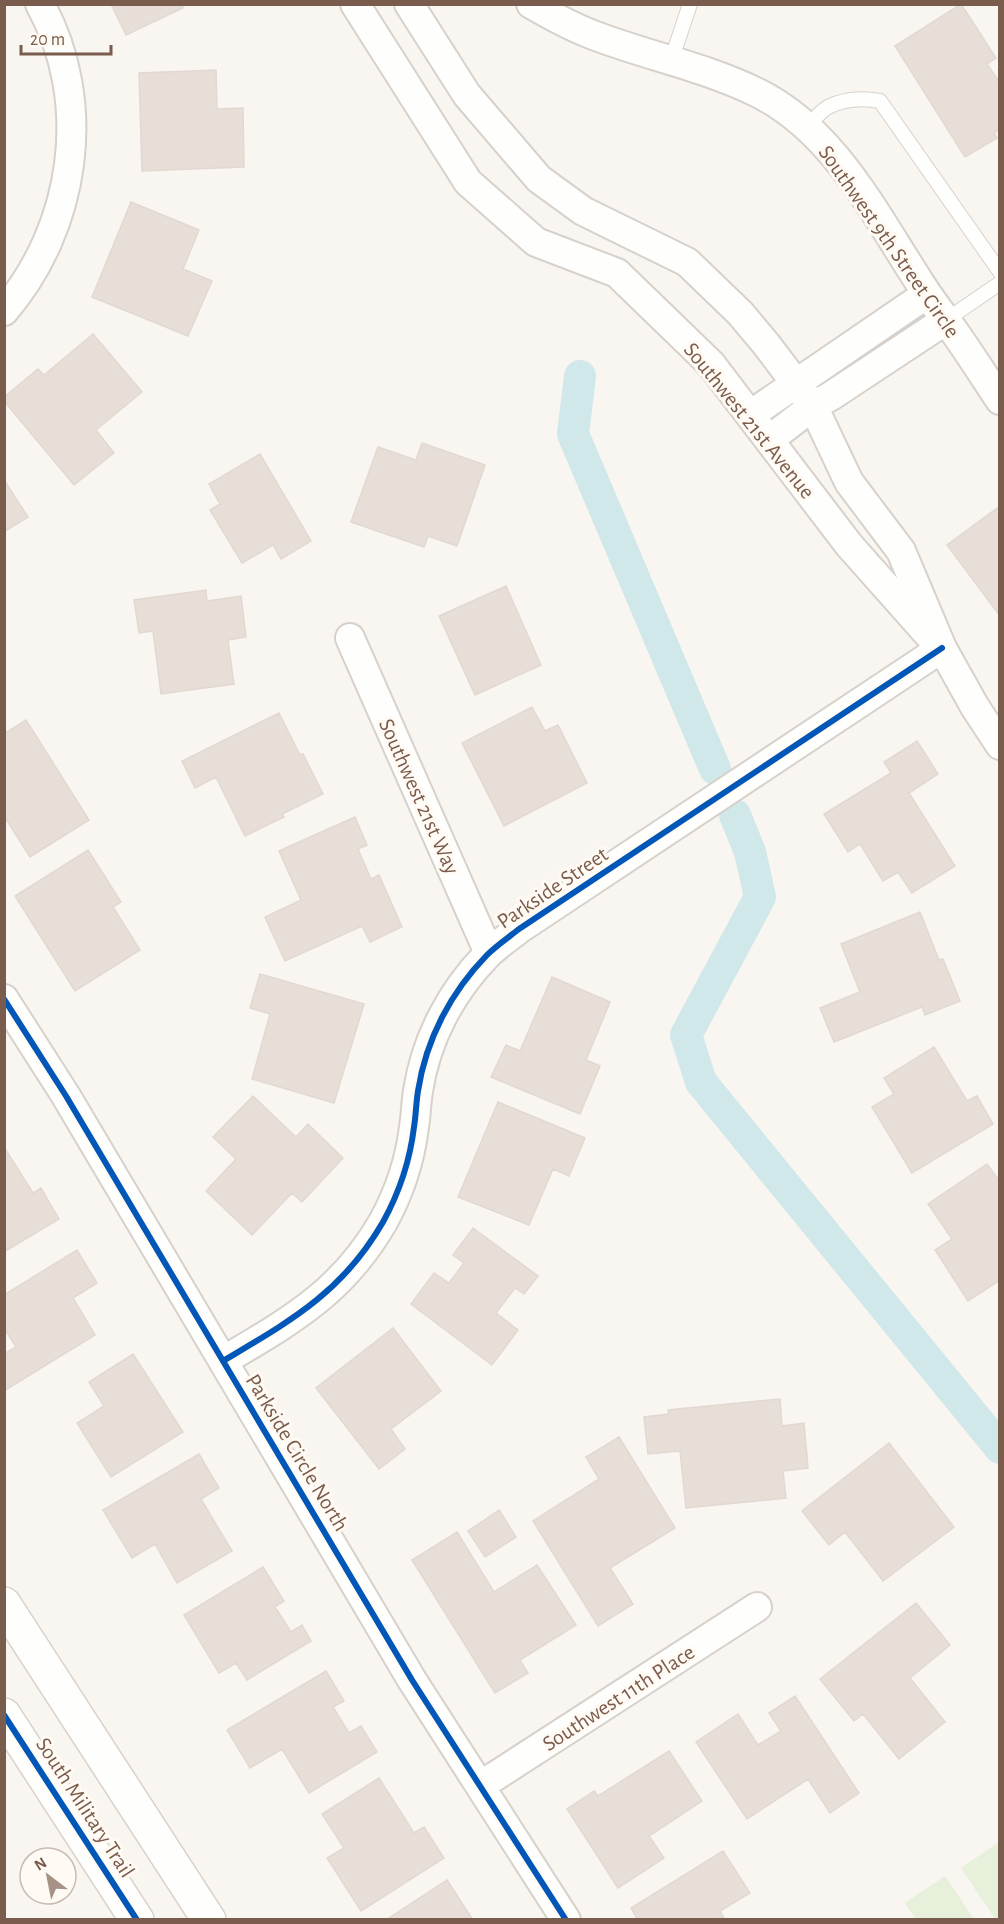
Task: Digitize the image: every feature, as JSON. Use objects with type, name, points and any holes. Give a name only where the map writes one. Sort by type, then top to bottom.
[{"type":"street","points":[[4,311],[35,269],[49,240],[61,209],[68,177],[71,122],[67,79],[58,47],[40,4]]},
{"type":"street","name":"Southwest 21st Avenue","points":[[355,4],[468,182],[536,242],[617,273],[711,364],[851,548],[942,648]]},
{"type":"street","name":"Southwest 21st Avenue","points":[[409,4],[467,95],[539,179],[583,211],[687,262],[740,313],[766,344],[813,406],[849,482],[901,551],[942,648],[999,745]]},
{"type":"street","name":"Southwest 9th Street Circle","points":[[531,4],[558,20],[589,33],[757,92],[807,126],[829,148],[848,173],[999,399]]},
{"type":"street","points":[[750,416],[927,294]]},
{"type":"street","points":[[769,440],[813,406],[946,320]]},
{"type":"street","name":"Southwest 21st Way","points":[[350,638],[489,953]]},
{"type":"street","name":"Parkside Street","points":[[223,1361],[296,1317],[322,1297],[366,1249],[384,1221],[398,1191],[408,1160],[424,1062],[434,1033],[447,1006],[464,981],[489,953],[519,929],[942,648]]},
{"type":"street","name":"Parkside Circle North","points":[[4,999],[66,1096],[412,1680],[566,1920]]},
{"type":"street","name":"South Military Trail","points":[[4,1604],[209,1920]]},
{"type":"street","name":"Southwest 11th Place","points":[[480,1786],[757,1607]]},
{"type":"street","name":"South Military Trail","points":[[4,1715],[137,1920]]},
{"type":"lane","points":[[671,61],[690,4]]},
{"type":"lane","points":[[807,126],[827,108],[849,100],[867,98],[880,101],[999,272]]},
{"type":"lane","points":[[946,320],[999,283]]},
{"type":"green space","points":[[999,1842],[999,1919],[995,1919],[961,1868]]},
{"type":"green space","points":[[945,1876],[974,1919],[916,1919],[905,1903]]},
{"type":"building","points":[[111,4],[181,4],[183,8],[126,35]]},
{"type":"building","points":[[961,4],[996,58],[987,64],[1000,83],[1000,129],[994,133],[997,138],[965,157],[895,46]]},
{"type":"building","points":[[216,70],[217,109],[243,108],[244,167],[142,171],[139,73]]},
{"type":"building","points":[[131,202],[199,230],[183,269],[212,281],[188,336],[92,297]]},
{"type":"building","points":[[93,334],[142,392],[96,430],[114,453],[74,485],[4,401],[4,397],[38,369],[44,375]]},
{"type":"building","points":[[422,443],[485,465],[457,546],[428,536],[424,547],[351,522],[378,447],[416,460]]},
{"type":"building","points":[[260,454],[311,541],[281,559],[273,545],[242,563],[210,510],[220,504],[209,484]]},
{"type":"building","points":[[4,480],[28,517],[4,532]]},
{"type":"building","points":[[1000,506],[1000,616],[947,545]]},
{"type":"building","points":[[506,586],[541,665],[475,695],[439,616]]},
{"type":"building","points":[[206,590],[207,601],[241,596],[246,637],[228,640],[234,684],[161,694],[153,631],[139,633],[134,600]]},
{"type":"building","points":[[532,707],[545,731],[558,725],[587,783],[504,826],[462,743]]},
{"type":"building","points":[[279,713],[323,794],[282,814],[284,817],[245,836],[216,777],[195,788],[182,761]]},
{"type":"building","points":[[26,720],[89,820],[30,857],[4,816],[4,734]]},
{"type":"building","points":[[917,741],[938,774],[909,793],[955,866],[912,893],[898,872],[883,881],[860,844],[848,852],[824,814],[891,773],[884,762]]},
{"type":"building","points":[[355,817],[367,845],[358,849],[371,879],[379,875],[402,927],[370,942],[362,926],[285,961],[265,917],[301,900],[279,851]]},
{"type":"building","points":[[88,850],[121,902],[113,907],[140,950],[75,991],[15,896]]},
{"type":"building","points":[[920,912],[939,960],[943,959],[960,1001],[925,1015],[922,1007],[834,1042],[820,1008],[860,992],[841,944]]},
{"type":"building","points":[[260,974],[364,1004],[334,1103],[252,1079],[270,1014],[250,1008]]},
{"type":"building","points":[[552,977],[610,1002],[586,1060],[600,1066],[580,1114],[491,1077],[506,1045],[520,1051]]},
{"type":"building","points":[[934,1047],[967,1101],[977,1096],[993,1124],[912,1173],[872,1107],[894,1094],[884,1078]]},
{"type":"building","points":[[253,1096],[296,1137],[308,1124],[343,1158],[302,1202],[292,1193],[252,1235],[206,1191],[236,1159],[213,1137]]},
{"type":"building","points":[[498,1102],[585,1138],[569,1176],[553,1169],[529,1225],[458,1197]]},
{"type":"building","points":[[4,1147],[33,1193],[41,1188],[59,1219],[4,1252]]},
{"type":"building","points":[[987,1164],[1000,1182],[1000,1280],[968,1301],[935,1250],[952,1239],[928,1204]]},
{"type":"building","points":[[473,1228],[538,1276],[524,1294],[515,1288],[496,1313],[518,1330],[492,1365],[411,1304],[434,1273],[449,1283],[464,1263],[453,1255]]},
{"type":"building","points":[[77,1250],[97,1283],[73,1298],[95,1335],[4,1391],[4,1354],[16,1347],[4,1328],[4,1295]]},
{"type":"building","points":[[393,1328],[441,1391],[391,1429],[405,1449],[379,1469],[316,1388]]},
{"type":"building","points":[[133,1354],[183,1432],[111,1477],[77,1423],[104,1406],[89,1382]]},
{"type":"building","points":[[780,1399],[782,1426],[804,1423],[808,1468],[783,1471],[786,1498],[686,1508],[680,1451],[648,1454],[644,1417],[669,1414],[668,1410]]},
{"type":"building","points":[[619,1437],[675,1528],[610,1568],[633,1604],[598,1626],[533,1521],[599,1479],[586,1457]]},
{"type":"building","points":[[889,1443],[954,1527],[883,1581],[845,1532],[829,1545],[802,1511]]},
{"type":"building","points":[[199,1454],[219,1488],[201,1499],[232,1551],[177,1583],[155,1544],[132,1558],[103,1510]]},
{"type":"building","points":[[499,1510],[516,1537],[485,1557],[468,1531]]},
{"type":"building","points":[[457,1532],[494,1592],[537,1565],[576,1625],[520,1660],[528,1673],[495,1693],[412,1560]]},
{"type":"building","points":[[263,1567],[284,1601],[275,1607],[291,1632],[302,1625],[311,1641],[247,1680],[236,1663],[219,1673],[184,1615]]},
{"type":"building","points":[[916,1603],[950,1645],[910,1678],[945,1722],[899,1759],[863,1714],[854,1721],[820,1679]]},
{"type":"building","points":[[326,1671],[344,1701],[333,1707],[349,1733],[361,1726],[377,1752],[309,1793],[282,1749],[250,1768],[227,1730]]},
{"type":"building","points":[[795,1696],[859,1793],[830,1813],[808,1779],[747,1819],[696,1742],[738,1714],[758,1745],[781,1731],[769,1713]]},
{"type":"building","points":[[669,1751],[702,1801],[649,1836],[664,1858],[618,1888],[567,1809],[594,1791],[598,1796]]},
{"type":"building","points":[[379,1778],[414,1833],[424,1827],[444,1858],[361,1911],[327,1858],[344,1848],[322,1814]]},
{"type":"building","points":[[723,1851],[750,1893],[720,1911],[725,1920],[638,1920],[631,1908]]},
{"type":"building","points":[[447,1880],[473,1920],[386,1920]]},
{"type":"waterway","points":[[580,376],[573,434],[715,769]]},
{"type":"waterway","points":[[735,815],[750,852],[760,897],[686,1035],[701,1082],[1000,1448]]},
{"type":"cycle path","points":[[223,1361],[313,1303],[332,1287],[367,1247],[389,1211],[403,1176],[410,1152],[422,1072],[434,1035],[451,1001],[487,955],[519,929],[942,648]]},
{"type":"cycle path","points":[[4,999],[66,1096],[412,1680],[566,1920]]},
{"type":"cycle path","points":[[4,1715],[137,1920]]}]
